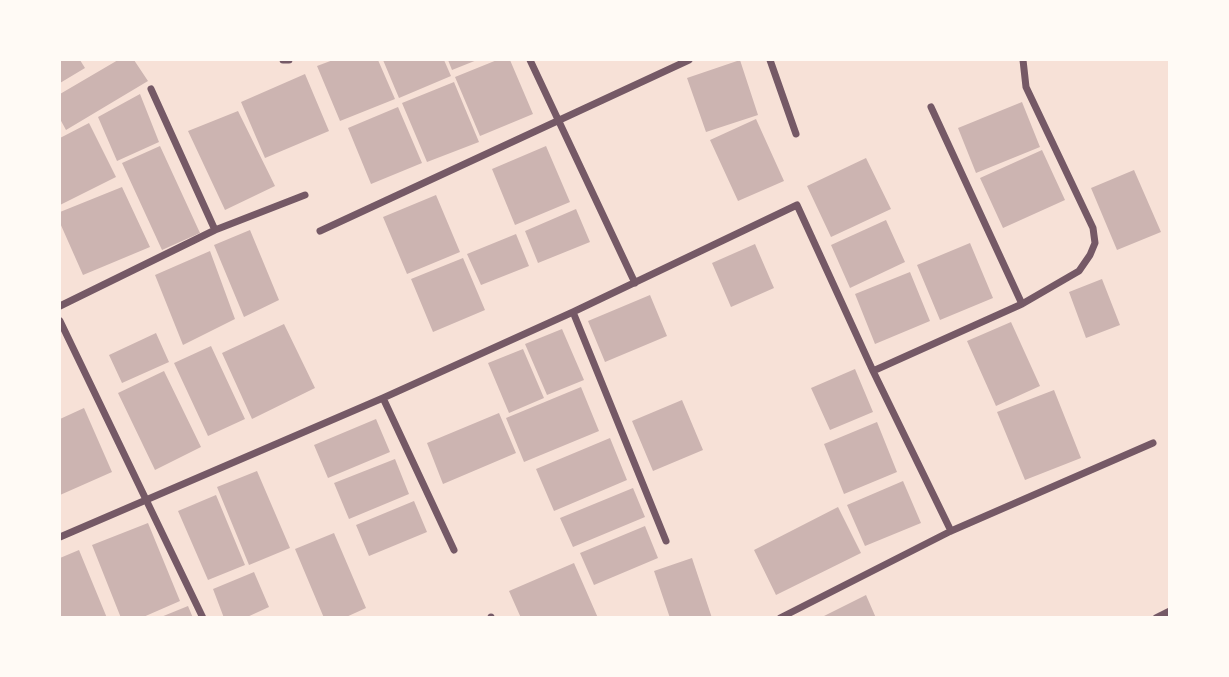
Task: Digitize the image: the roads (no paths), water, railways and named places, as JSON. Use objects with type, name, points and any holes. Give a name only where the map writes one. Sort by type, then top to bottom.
[{"type":"street","points":[[283,60],[289,60]]},
{"type":"street","points":[[530,60],[635,283]]},
{"type":"street","points":[[320,231],[689,60]]},
{"type":"street","points":[[770,60],[796,134]]},
{"type":"street","points":[[873,371],[1022,304],[1079,271],[1090,256],[1095,243],[1093,228],[1026,87],[1023,60]]},
{"type":"street","points":[[151,89],[215,230]]},
{"type":"street","points":[[931,107],[1022,304]]},
{"type":"street","points":[[60,306],[215,230],[305,195]]},
{"type":"street","points":[[60,537],[383,398],[573,312],[797,205],[873,371],[951,531]]},
{"type":"street","points":[[573,312],[666,541]]},
{"type":"street","points":[[60,321],[203,618]]},
{"type":"street","points":[[383,398],[454,550]]},
{"type":"street","points":[[780,618],[797,614],[951,531],[1153,443]]},
{"type":"street","points":[[1156,618],[1170,611]]}]
